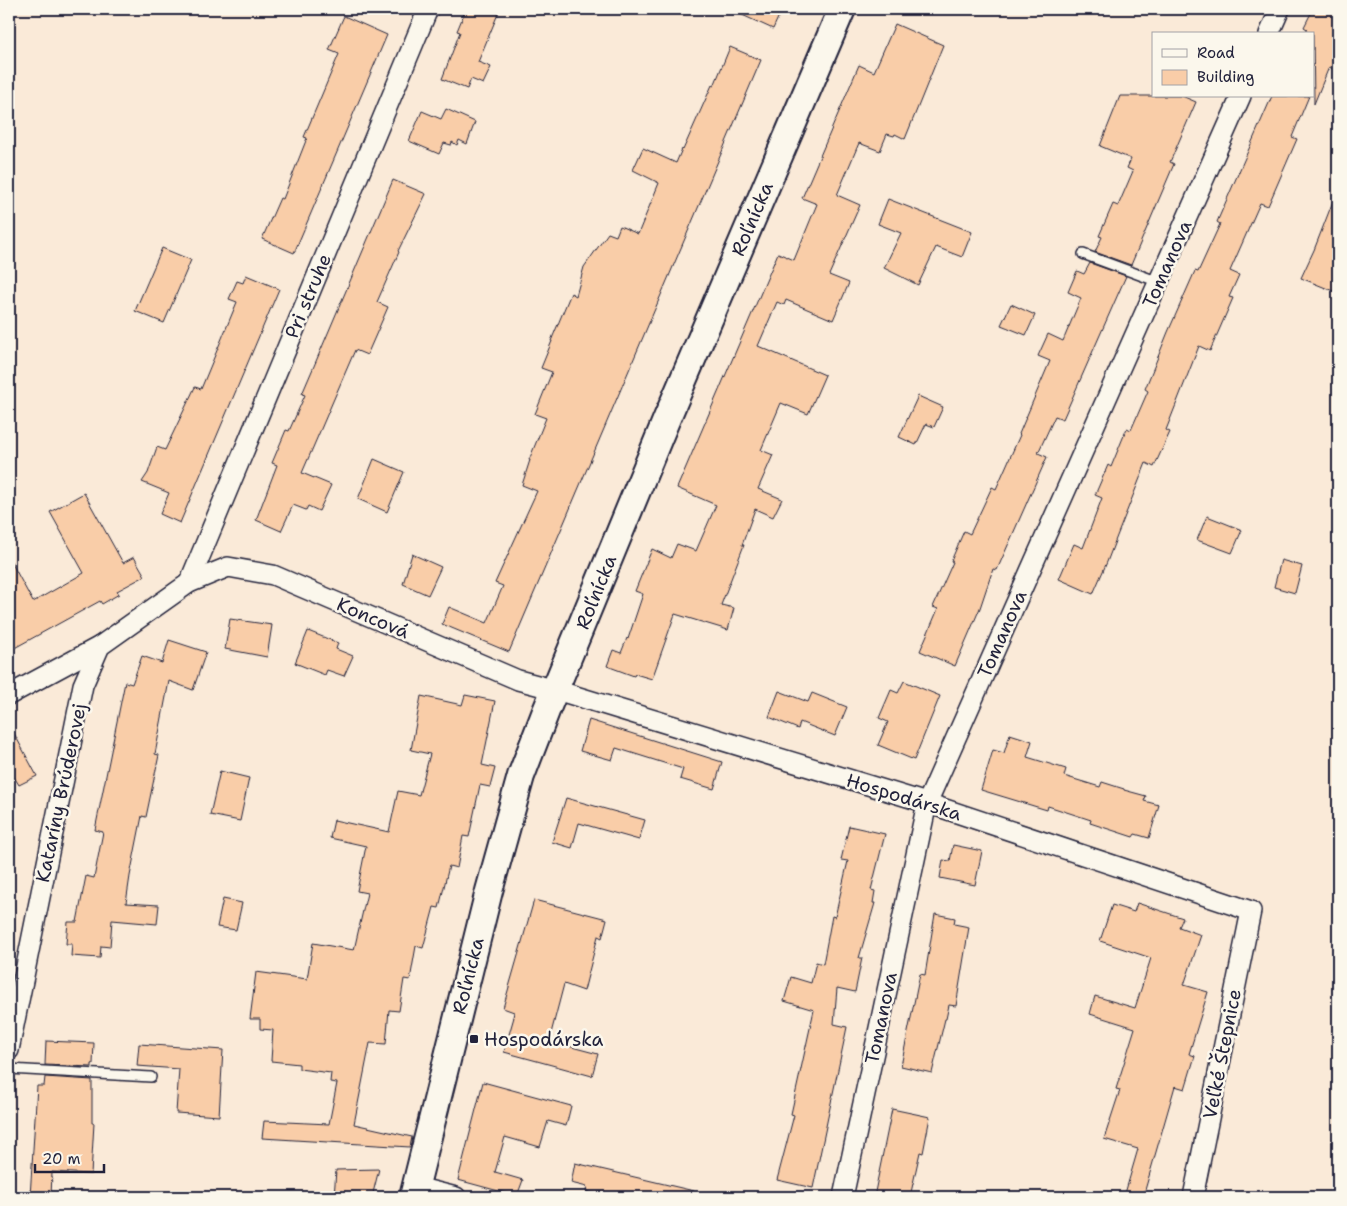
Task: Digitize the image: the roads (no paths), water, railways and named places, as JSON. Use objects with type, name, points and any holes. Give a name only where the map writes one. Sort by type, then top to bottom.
[{"type":"street","name":"Pri struhe","points":[[189,583],[428,9]]},
{"type":"street","name":"Roľnícka","points":[[414,1192],[489,891],[521,776],[667,418],[842,9]]},
{"type":"street","points":[[1270,32],[1280,9]]},
{"type":"street","name":"Tomanova","points":[[843,1197],[927,803],[1240,98]]},
{"type":"street","name":"Koncová","points":[[189,583],[228,567],[273,575],[518,680],[556,690]]},
{"type":"street","points":[[9,695],[100,646],[189,583]]},
{"type":"street","name":"Kataríny Brúderovej","points":[[9,1050],[83,685],[100,646]]},
{"type":"street","name":"Hospodárska","points":[[556,690],[927,803],[1251,910]]},
{"type":"street","name":"Veľké Štepnice","points":[[1193,1197],[1251,910]]},
{"type":"street","points":[[414,1192],[456,1197]]},
{"type":"lane","points":[[1083,254],[1159,282]]},
{"type":"lane","points":[[9,1069],[151,1077]]},
{"type":"place","name":"Hospodárska","points":[[474,1039]]}]
